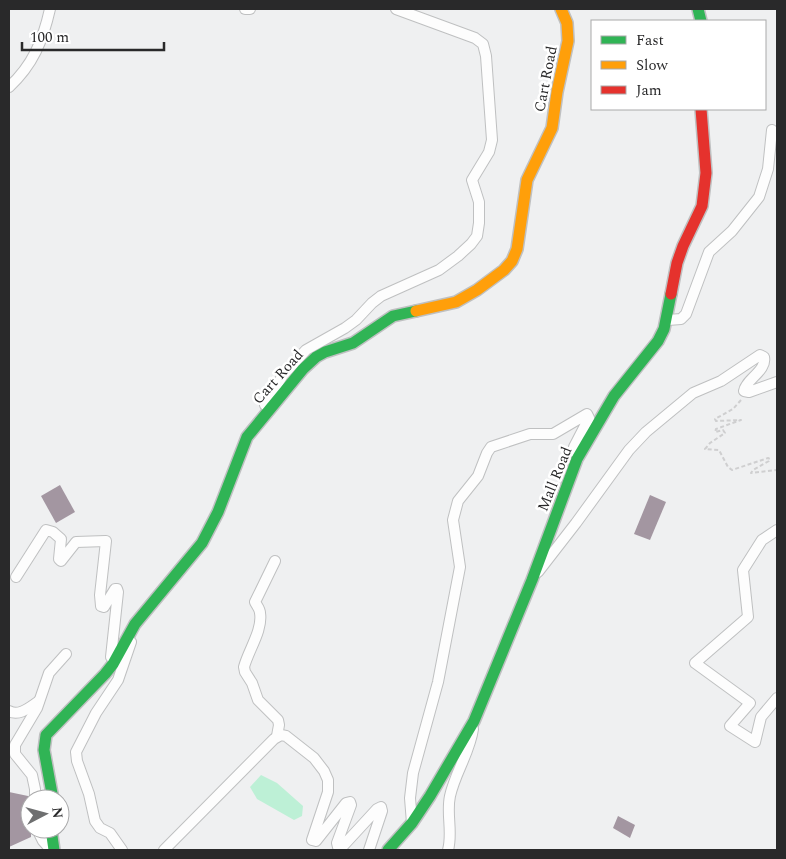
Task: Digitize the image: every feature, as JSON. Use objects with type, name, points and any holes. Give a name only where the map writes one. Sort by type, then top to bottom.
[{"type":"main road","name":"Cart Road","points":[[52,789],[44,748],[46,735],[110,668],[136,624],[202,543],[218,512],[247,437],[303,369],[324,352],[353,344],[393,316],[456,302],[484,285],[504,270],[512,261],[516,249],[522,201],[527,180],[552,128],[557,92],[568,41],[567,23],[561,9]]},
{"type":"main road","name":"Mall Road","points":[[388,850],[412,823],[448,767],[474,721],[532,580],[578,457],[614,396],[658,341],[668,320],[677,263],[682,246],[702,206],[705,188],[706,173],[701,110]]},
{"type":"street","points":[[9,87],[28,66],[42,36],[50,9]]},
{"type":"street","points":[[245,9],[250,9]]},
{"type":"street","points":[[260,420],[265,404],[279,381],[306,350],[345,328],[381,296],[439,270],[458,256],[477,236],[479,206],[472,180],[489,152],[492,140],[488,64],[485,48],[480,40],[396,9]]},
{"type":"street","points":[[668,320],[681,319],[686,314],[710,252],[734,228],[759,197],[768,169],[772,130]]},
{"type":"street","points":[[532,580],[629,450],[646,432],[693,393],[717,384],[760,355],[765,361],[744,390],[746,392],[777,382]]},
{"type":"street","points":[[412,823],[410,798],[413,773],[438,682],[460,567],[453,520],[458,501],[478,476],[491,447],[530,434],[553,434],[587,414],[589,418],[574,447],[578,457]]},
{"type":"street","points":[[16,577],[46,530],[61,539],[59,559],[61,561],[76,542],[106,541],[100,595],[101,606],[107,605],[115,589],[118,592],[110,668]]},
{"type":"street","points":[[777,530],[762,540],[743,570],[748,617],[694,664],[750,703],[730,726],[755,742],[761,717],[777,698]]},
{"type":"street","points":[[164,850],[277,736],[280,724],[258,700],[244,667],[256,636],[260,618],[260,610],[255,602],[275,560]]},
{"type":"street","points":[[122,850],[110,833],[97,826],[76,752],[96,713],[112,691],[122,671],[136,624]]},
{"type":"street","points":[[35,789],[32,775],[15,754],[14,748],[35,712],[49,673],[66,654]]},
{"type":"street","points":[[9,711],[13,714],[18,713],[39,701]]},
{"type":"street","points":[[448,850],[451,829],[450,797],[469,744],[474,721]]},
{"type":"street","points":[[277,736],[286,736],[314,758],[328,780],[328,792],[312,840],[316,841],[346,803],[350,802],[351,805],[337,843],[338,847],[342,847],[377,808],[381,807],[382,811],[369,850]]},
{"type":"street","points":[[42,839],[52,850]]},
{"type":"path","points":[[746,392],[735,407],[715,419],[716,421],[741,420],[716,429],[714,432],[724,430],[725,433],[710,443],[705,449],[719,450],[728,467],[732,470],[768,458],[770,459],[769,461],[752,470],[751,473],[777,470]]},
{"type":"green space","points":[[261,775],[277,783],[303,806],[302,816],[294,820],[257,799],[250,787]]},
{"type":"building","points":[[60,485],[75,512],[56,523],[41,496]]},
{"type":"building","points":[[650,495],[666,502],[650,540],[634,534]]},
{"type":"building","points":[[9,792],[20,794],[20,839],[27,839],[9,847]]},
{"type":"building","points":[[618,816],[635,825],[630,838],[613,828]]},
{"type":"traffic: fast","points":[[698,9],[701,20]]},
{"type":"traffic: fast","points":[[388,850],[412,823],[474,721],[532,580],[577,459],[614,396],[658,341],[664,329],[671,294]]},
{"type":"traffic: fast","points":[[51,789],[44,750],[46,735],[105,674],[113,664],[135,624],[202,543],[218,512],[247,437],[303,369],[316,357],[353,343],[393,316],[416,311]]},
{"type":"traffic: fast","points":[[52,839],[54,850]]},
{"type":"traffic: slow","points":[[416,311],[456,302],[477,290],[504,270],[512,261],[517,249],[527,180],[552,128],[557,92],[568,41],[567,23],[561,9]]},
{"type":"traffic: jam","points":[[671,294],[677,263],[702,206],[706,173],[701,110]]}]
